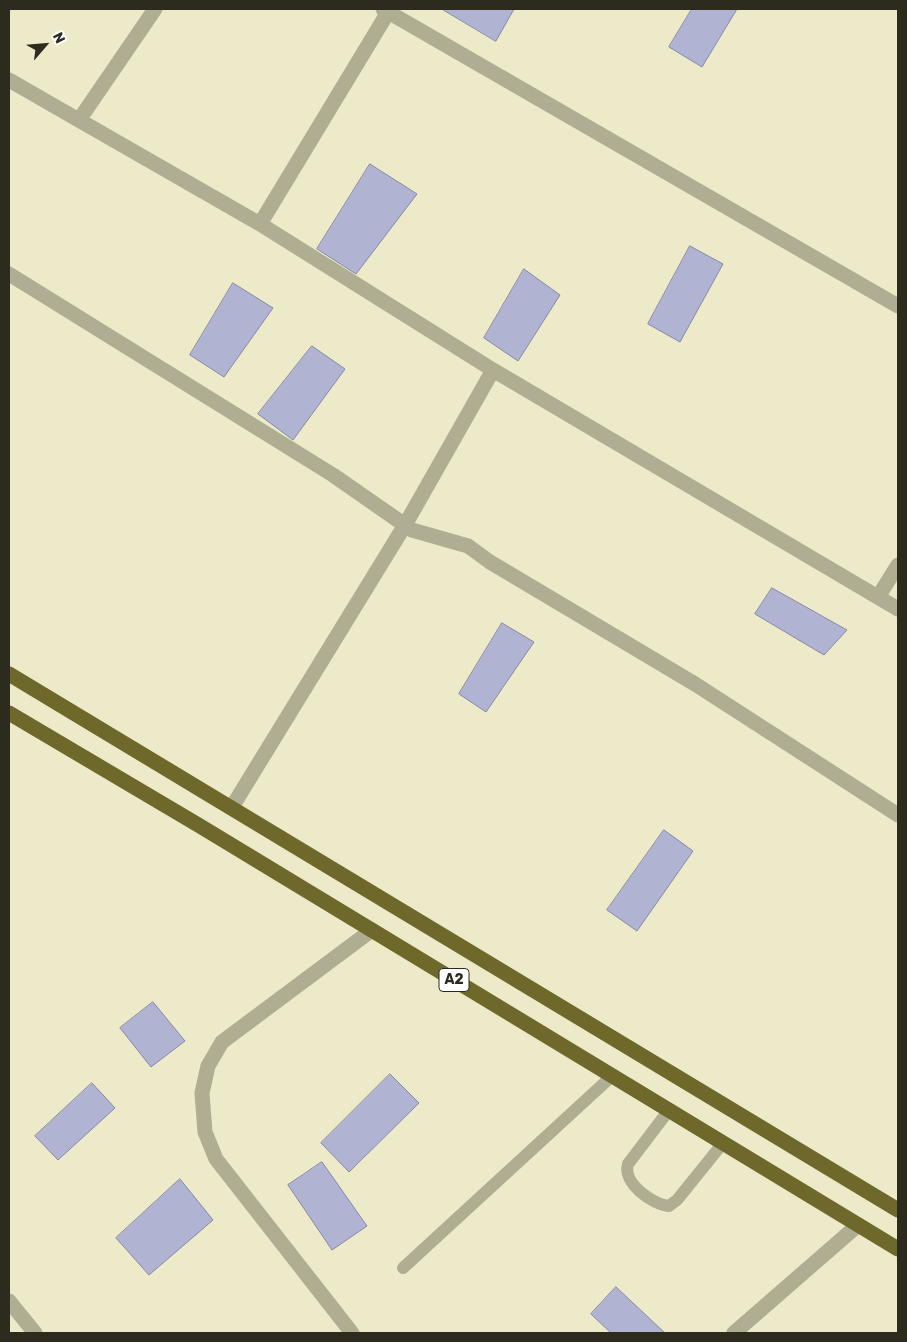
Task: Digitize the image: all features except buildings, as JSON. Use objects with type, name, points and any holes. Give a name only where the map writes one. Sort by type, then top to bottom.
[{"type":"highway","name":"A2","points":[[9,674],[898,1210]]},
{"type":"highway","name":"A2","points":[[9,713],[372,930],[898,1249]]},
{"type":"street","points":[[79,120],[155,9]]},
{"type":"street","points":[[260,224],[387,10],[898,306]]},
{"type":"street","points":[[9,80],[260,224],[493,370],[898,609]]},
{"type":"street","points":[[9,274],[333,475],[412,530],[468,546],[490,562],[695,684],[898,815]]},
{"type":"street","points":[[232,807],[405,525],[493,370]]},
{"type":"street","points":[[878,597],[898,565]]},
{"type":"street","points":[[352,1333],[216,1159],[205,1132],[202,1093],[208,1066],[222,1042],[372,930]]},
{"type":"street","points":[[734,1333],[858,1225]]},
{"type":"street","points":[[9,1302],[35,1333]]},
{"type":"lane","points":[[403,1268],[612,1076]]},
{"type":"lane","points":[[669,1110],[628,1164],[626,1170],[630,1182],[659,1205],[670,1206],[677,1200],[723,1143]]}]
